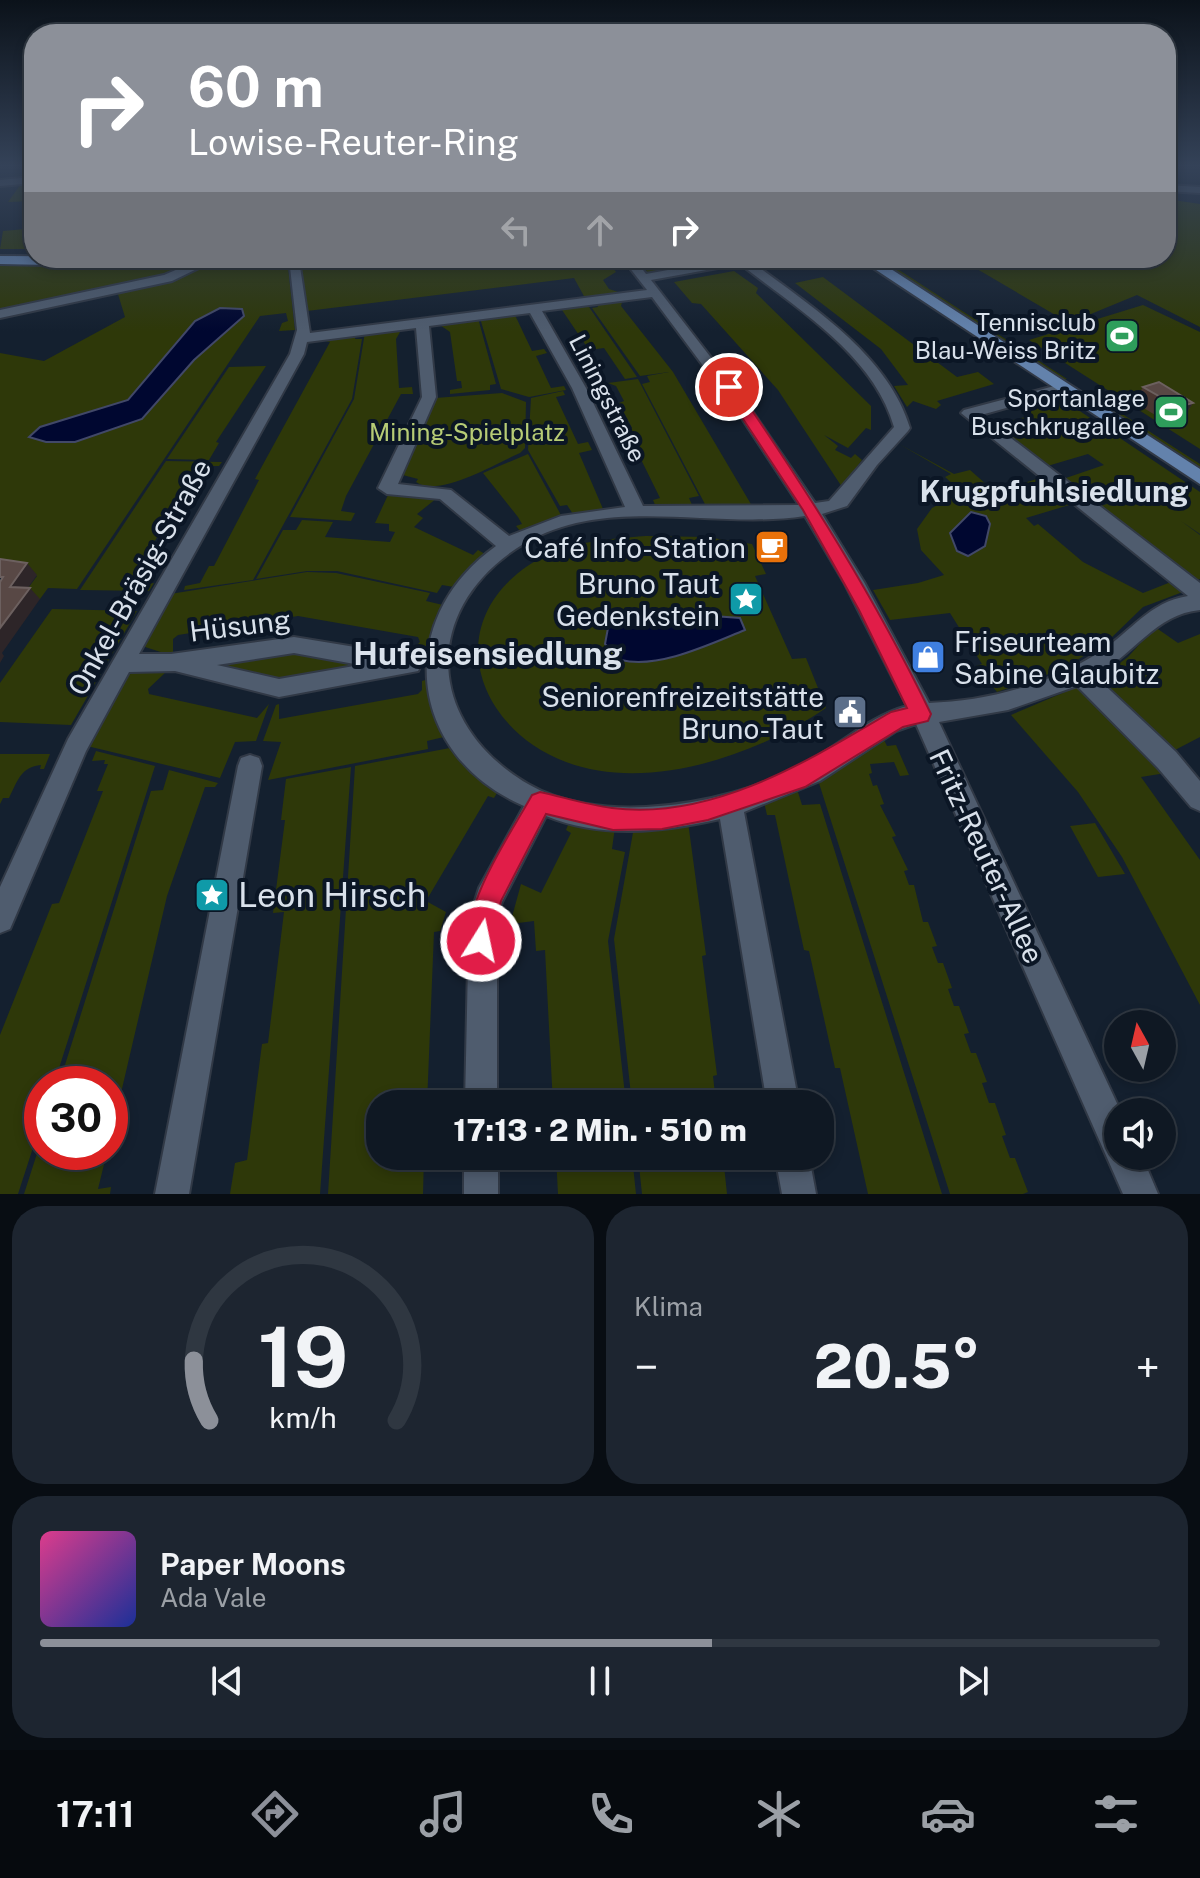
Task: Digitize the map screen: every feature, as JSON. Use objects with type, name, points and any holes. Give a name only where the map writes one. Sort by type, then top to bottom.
[{"type":"main road","points":[[0,254],[24,254]]},
{"type":"main road","points":[[0,260],[24,260]]},
{"type":"main road","points":[[890,268],[1071,386],[1200,478]]},
{"type":"main road","points":[[1071,386],[1200,461]]},
{"type":"street","points":[[0,314],[169,278],[183,268]]},
{"type":"street","points":[[294,268],[304,338],[534,308],[650,285],[713,268]]},
{"type":"street","name":"Fritz-Reuter-Allee","points":[[636,268],[734,393],[810,509],[867,609],[921,714],[1104,1113]]},
{"type":"street","points":[[757,268],[853,352],[883,387],[900,416],[902,428],[871,461],[841,502],[747,516],[636,511],[567,520],[507,545],[475,571],[453,600],[440,634],[436,665],[442,702],[462,741],[503,782],[540,802],[592,817],[631,820],[685,814],[730,804],[797,779],[898,719],[1025,697],[1079,674],[1125,645],[1157,612],[1200,605]]},
{"type":"street","name":"Liningstraße","points":[[534,308],[579,388],[636,511]]},
{"type":"street","points":[[422,322],[429,397],[387,488],[445,494],[507,545]]},
{"type":"street","name":"Onkel-Bräsig-Straße","points":[[0,919],[76,746],[304,338]]},
{"type":"street","points":[[1071,386],[969,413],[1200,594]]},
{"type":"street","name":"Hüsung","points":[[124,663],[171,663],[294,645],[410,665],[436,665]]},
{"type":"street","name":"Hüsung","points":[[171,663],[279,688],[410,665]]},
{"type":"street","points":[[1079,674],[1167,760],[1200,799]]},
{"type":"street","points":[[172,1194],[250,766]]},
{"type":"street","points":[[481,1090],[483,919],[489,898],[540,802]]},
{"type":"street","points":[[730,804],[781,1090]]},
{"type":"street","points":[[481,1170],[481,1194]]},
{"type":"street","points":[[795,1170],[799,1194]]},
{"type":"street","points":[[1130,1170],[1141,1194]]},
{"type":"green space","points":[[1176,220],[1200,220],[1200,327],[1137,295],[1069,323],[977,269],[1176,268]]},
{"type":"green space","points":[[24,229],[24,249],[0,249],[3,231]]},
{"type":"green space","points":[[0,264],[24,265],[24,268],[180,268],[170,274],[0,310]]},
{"type":"green space","points":[[200,268],[288,268],[295,330],[279,331],[282,323],[288,321],[286,313],[260,316],[77,589],[48,588],[40,599],[20,599],[37,576],[0,571],[0,353],[44,361],[125,317],[117,291],[173,279]]},
{"type":"green space","points":[[301,268],[613,268],[616,272],[603,280],[609,289],[621,293],[585,298],[574,278],[307,311]]},
{"type":"green space","points":[[644,268],[682,268],[649,274]]},
{"type":"green space","points":[[887,268],[896,268],[1067,379],[1058,381]]},
{"type":"green space","points":[[734,271],[758,288],[756,293],[871,406],[871,430],[866,428],[848,448],[824,435],[838,446],[835,450],[851,458],[855,454],[862,460],[842,487],[778,390],[701,304],[692,303],[674,282]]},
{"type":"green space","points":[[823,277],[957,377],[978,372],[994,384],[937,401],[941,405],[936,409],[913,401],[907,407],[894,386],[908,385],[881,349],[795,283]]},
{"type":"green space","points":[[634,300],[622,302],[621,306],[673,372],[755,511],[707,508],[642,384],[650,382],[647,376],[669,372],[640,376],[592,308],[598,307],[596,303]]},
{"type":"green space","points":[[587,304],[637,377],[625,379],[604,348],[589,350],[560,307]]},
{"type":"green space","points":[[1143,305],[1200,332],[1200,449],[1029,340]]},
{"type":"green space","points":[[514,313],[532,351],[544,349],[547,353],[536,356],[551,388],[564,386],[566,390],[529,397],[501,389],[480,318]]},
{"type":"green space","points":[[478,318],[496,384],[490,385],[490,390],[450,394],[450,390],[462,388],[461,381],[457,381],[450,332],[437,323]]},
{"type":"green space","points":[[403,327],[396,339],[399,388],[412,387],[413,394],[401,394],[346,496],[341,511],[355,513],[351,521],[290,517],[354,399],[365,332]]},
{"type":"green space","points":[[356,334],[355,339],[362,339],[352,399],[253,580],[184,590],[185,586],[200,583],[209,566],[214,566],[259,480],[255,479],[330,342],[321,340]]},
{"type":"green space","points":[[266,366],[216,442],[219,443],[209,460],[167,459],[229,367]]},
{"type":"green space","points":[[638,379],[699,496],[689,498],[693,507],[656,507],[653,500],[660,498],[626,429],[632,428],[619,403],[624,401],[616,386],[608,383]]},
{"type":"green space","points":[[1085,390],[1200,464],[1200,474],[1077,392]]},
{"type":"green space","points":[[563,391],[565,395],[556,397],[578,444],[588,442],[592,450],[579,453],[603,509],[573,514],[567,505],[560,506],[528,450],[531,398]]},
{"type":"green space","name":"Mining-Spielplatz","points":[[502,393],[526,402],[525,448],[520,453],[467,478],[438,486],[426,486],[416,482],[418,479],[399,474],[435,398]]},
{"type":"green space","points":[[1056,395],[1200,492],[1200,534],[1181,521],[1200,535],[1200,579],[1195,581],[1098,507],[1142,492],[1125,480],[1082,494],[1063,479],[1104,465],[1088,454],[1044,467],[1025,453],[1029,451],[992,426],[1032,415],[1019,404]]},
{"type":"green space","points":[[899,444],[954,474],[970,470],[995,492],[1043,477],[1076,503],[1026,518],[1034,526],[1038,524],[1083,562],[1143,593],[1176,580],[1188,590],[1143,607],[1109,640],[1063,669],[997,692],[976,666],[982,664],[950,613],[890,620],[873,590],[918,583],[944,575],[921,550],[917,529],[932,508],[962,492],[945,477],[951,474]]},
{"type":"green space","points":[[528,454],[562,517],[521,532],[516,526],[522,524],[518,517],[483,473]]},
{"type":"green space","points":[[166,461],[222,462],[219,466],[205,466],[197,479],[193,479],[140,565],[144,566],[135,582],[137,585],[154,583],[149,591],[80,590]]},
{"type":"green space","points":[[388,495],[437,498],[417,514],[423,518],[414,527],[473,555],[478,550],[485,554],[454,587],[442,585],[437,593],[337,571],[307,571],[256,579],[283,530],[296,530],[302,520],[333,522],[325,537],[390,542],[395,532],[389,531],[389,524],[375,523]]},
{"type":"green space","points":[[646,536],[706,537],[752,544],[766,574],[755,576],[792,659],[806,658],[826,708],[768,741],[735,754],[666,771],[632,773],[598,771],[566,762],[535,746],[510,725],[492,700],[481,673],[478,644],[485,616],[502,589],[529,565],[556,551],[600,540]]},
{"type":"green space","points":[[307,572],[336,573],[430,593],[426,601],[443,605],[429,650],[411,651],[420,642],[418,637],[298,616],[178,635],[173,639],[173,656],[142,646],[170,594]]},
{"type":"green space","points":[[52,609],[137,611],[71,725],[0,722],[0,683]]},
{"type":"green space","points":[[1155,627],[1178,643],[1200,634],[1200,737],[1175,750],[1097,680],[1128,657]]},
{"type":"green space","points":[[287,650],[367,663],[366,667],[275,680],[210,666]]},
{"type":"green space","points":[[137,670],[166,672],[148,689],[149,694],[257,718],[269,704],[256,741],[235,742],[220,778],[87,746],[124,678]]},
{"type":"green space","points":[[429,679],[448,736],[427,741],[428,749],[268,780],[281,742],[263,741],[276,705],[279,704],[279,719],[418,694],[422,690],[422,681]]},
{"type":"green space","points":[[1079,686],[1166,773],[1141,777],[1200,860],[1200,1005],[1122,857],[1078,792],[1011,715]]},
{"type":"green space","points":[[883,738],[887,746],[896,745],[909,775],[900,776],[894,762],[870,764],[872,773],[869,774],[873,786],[877,785],[884,804],[880,805],[896,836],[892,837],[908,870],[904,871],[909,885],[914,885],[923,922],[928,922],[937,946],[932,947],[938,963],[943,963],[952,988],[948,989],[954,1006],[959,1006],[969,1033],[964,1034],[971,1053],[976,1053],[987,1082],[982,1083],[989,1103],[995,1103],[1010,1158],[1015,1158],[1028,1192],[1023,1194],[950,1194],[818,780]]},
{"type":"green space","points":[[455,747],[500,788],[494,798],[488,796],[426,901],[446,912],[440,931],[434,932],[428,1090],[366,1090],[366,1170],[424,1170],[423,1194],[328,1194],[355,766]]},
{"type":"green space","points":[[96,751],[155,766],[60,1066],[24,1066],[26,1170],[18,1194],[0,1194],[0,1035],[52,904],[59,903],[103,791],[97,791],[108,764],[104,764],[105,760],[92,761]]},
{"type":"green space","points":[[0,754],[50,754],[44,769],[40,769],[41,765],[29,768],[18,780],[9,798],[3,798],[0,804]]},
{"type":"green space","points":[[351,767],[320,1194],[230,1194],[235,1163],[247,1160],[262,1044],[268,1043],[284,912],[273,913],[285,820],[281,820],[286,779]]},
{"type":"green space","points":[[169,770],[218,783],[215,787],[205,787],[167,896],[127,1066],[65,1066],[151,791],[163,790]]},
{"type":"green space","points":[[797,789],[802,805],[820,804],[942,1194],[868,1194],[840,1068],[835,1068],[809,951],[804,950],[775,815],[767,815],[764,802]]},
{"type":"green space","points":[[570,820],[615,827],[612,849],[625,852],[608,941],[624,1090],[552,1090],[545,950],[536,951],[534,921],[510,924],[521,884],[541,893],[571,833],[566,830]]},
{"type":"green space","points":[[688,822],[706,955],[702,956],[717,1075],[713,1076],[714,1090],[630,1090],[614,939],[634,827]]},
{"type":"green space","points":[[1095,823],[1125,874],[1098,877],[1070,826]]},
{"type":"green space","points":[[32,1170],[103,1170],[98,1189],[111,1187],[110,1194],[24,1194]]},
{"type":"green space","points":[[557,1170],[633,1170],[636,1194],[558,1194]]},
{"type":"green space","points":[[639,1170],[724,1170],[727,1194],[642,1194]]},
{"type":"water","points":[[220,308],[242,309],[244,316],[194,360],[142,419],[75,442],[46,442],[29,437],[40,427],[128,400],[195,321]]},
{"type":"water","points":[[971,512],[986,516],[990,524],[985,546],[968,556],[957,551],[950,533]]},
{"type":"water","points":[[686,614],[740,618],[745,630],[684,654],[651,661],[621,660],[605,644],[608,628],[627,618]]},
{"type":"building","points":[[1159,382],[1193,403],[1178,407],[1143,387]]},
{"type":"building","points":[[0,559],[27,563],[10,587],[30,588],[0,628],[0,582],[3,577],[0,577]]},
{"type":"place","name":"Tennisclub Blau-Weiss Britz","points":[[1122,336]]},
{"type":"place","name":"Sportanlage Buschkrugallee","points":[[1171,412]]},
{"type":"place","name":"Café Info-Station","points":[[772,547]]},
{"type":"place","name":"Bruno Taut Gedenkstein","points":[[746,599]]},
{"type":"place","name":"Friseurteam Sabine Glaubitz","points":[[928,657]]},
{"type":"place","name":"Seniorenfreizeitstätte Bruno-Taut","points":[[850,712]]},
{"type":"place","name":"Leon Hirsch","points":[[212,895]]},
{"type":"district","name":"Krugpfuhlsiedlung","points":[[1054,491]]},
{"type":"district","name":"Hufeisensiedlung","points":[[488,653]]},
{"type":"route","points":[[481,941],[489,898],[540,802],[592,817],[631,820],[708,810],[775,789],[813,772],[898,719],[921,714],[867,609],[810,509],[729,387]]}]
